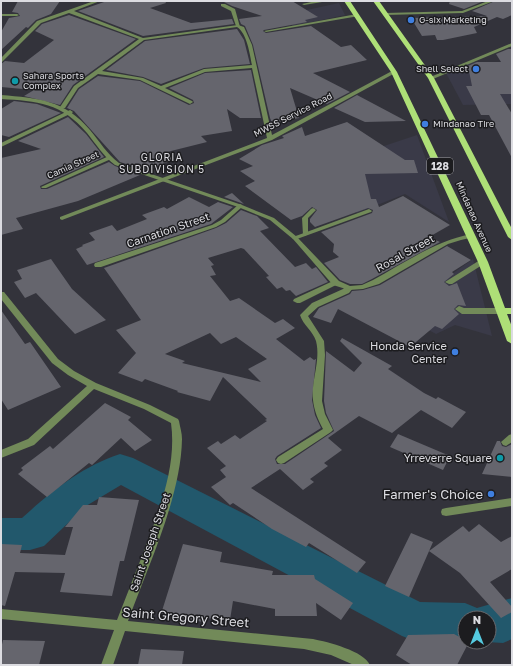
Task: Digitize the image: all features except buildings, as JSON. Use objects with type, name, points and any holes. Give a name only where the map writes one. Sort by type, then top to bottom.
[{"type":"main road","name":"Mindanao Avenue","points":[[347,1],[394,72],[472,236],[512,341]]},
{"type":"main road","name":"128","points":[[376,1],[431,78],[512,236]]},
{"type":"main road","points":[[500,311],[512,311]]},
{"type":"street","points":[[1,61],[35,25],[98,1]]},
{"type":"street","points":[[304,4],[326,1]]},
{"type":"street","points":[[385,14],[462,12],[492,1]]},
{"type":"street","points":[[69,3],[69,11]]},
{"type":"street","points":[[223,5],[233,10],[238,26],[242,28],[250,45],[270,139]]},
{"type":"street","points":[[69,11],[143,39]]},
{"type":"street","points":[[1,14],[17,15]]},
{"type":"street","points":[[266,31],[357,15]]},
{"type":"street","points":[[63,107],[76,86],[143,39],[238,26]]},
{"type":"street","points":[[431,78],[512,44]]},
{"type":"street","points":[[162,88],[204,71],[254,66]]},
{"type":"street","points":[[98,72],[136,78],[162,88],[190,102]]},
{"type":"street","name":"MWSS Service Road","points":[[62,218],[270,139],[394,72]]},
{"type":"street","points":[[1,97],[35,100],[63,107],[82,122],[108,158],[117,164],[240,206],[272,219],[295,238],[336,284],[349,288]]},
{"type":"street","points":[[1,145],[70,112]]},
{"type":"street","name":"Camia Street","points":[[44,187],[108,158]]},
{"type":"street","name":"Carnation Street","points":[[98,265],[214,226],[223,221],[240,206]]},
{"type":"street","points":[[305,234],[304,218],[313,210]]},
{"type":"street","points":[[295,238],[369,210]]},
{"type":"street","name":"Rosal Street","points":[[349,288],[363,287],[376,282],[452,240],[472,236]]},
{"type":"street","points":[[449,282],[483,262]]},
{"type":"street","points":[[297,301],[336,284]]},
{"type":"street","points":[[281,460],[328,430],[318,404],[321,368],[320,342],[317,334],[305,320],[304,315],[315,305],[346,291],[349,288]]},
{"type":"street","name":"Saint Joseph Street","points":[[1,294],[55,361],[93,385],[147,407],[175,421],[178,430],[174,467],[163,511],[107,665]]},
{"type":"street","points":[[459,309],[462,311],[500,311]]},
{"type":"street","points":[[1,454],[31,442],[93,385]]},
{"type":"street","points":[[446,512],[512,502]]},
{"type":"street","name":"Saint Gregory Street","points":[[1,614],[316,645],[339,652],[364,665]]},
{"type":"shaded area","points":[[339,3],[345,15],[293,26],[279,16]]},
{"type":"shaded area","points":[[473,61],[512,73],[512,104],[463,105],[446,73]]},
{"type":"shaded area","points":[[417,135],[449,222],[405,194],[357,213],[309,171]]},
{"type":"shaded area","points":[[473,259],[492,336],[455,325],[436,334],[397,313]]},
{"type":"waterway","points":[[1,534],[30,534],[73,495],[120,468],[312,569],[417,622],[457,623]]},
{"type":"waterway","points":[[497,623],[503,623],[512,617]]},
{"type":"place","name":"G-six Marketing","points":[[411,20]]},
{"type":"place","name":"Shell Select","points":[[476,69]]},
{"type":"place","name":"Sahara Sports Complex","points":[[15,81]]},
{"type":"place","name":"Mindanao Tire","points":[[425,124]]},
{"type":"place","name":"Honda Service Center","points":[[455,352]]},
{"type":"place","name":"Yrreverre Square","points":[[500,458]]},
{"type":"place","name":"Farmer's Choice","points":[[491,494]]},
{"type":"district","name":"GLORIA SUBDIVISION 5","points":[[162,162]]}]
